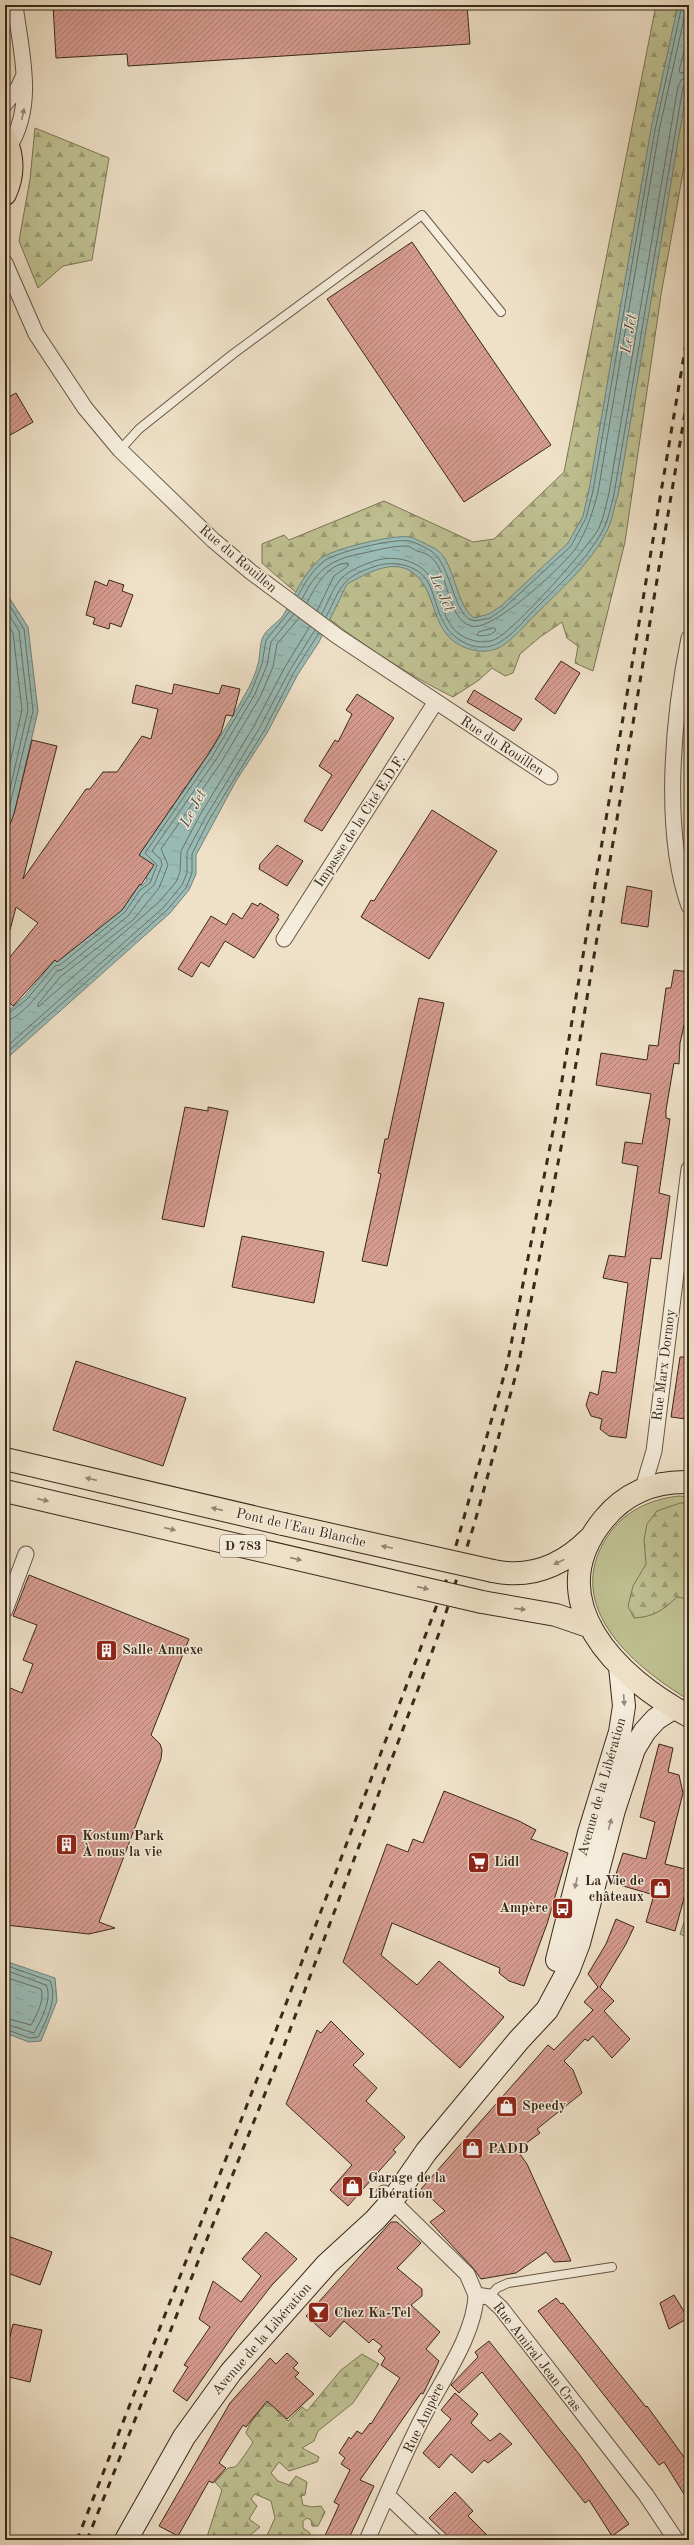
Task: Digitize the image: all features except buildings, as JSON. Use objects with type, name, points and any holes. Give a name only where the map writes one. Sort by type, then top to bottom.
[{"type":"main road","points":[[5,194],[12,172],[7,143]]},
{"type":"main road","name":"Pont de l'Eau Blanche","points":[[5,1459],[493,1571],[514,1574],[542,1570],[568,1558],[590,1538]]},
{"type":"main road","points":[[681,1712],[636,1682],[620,1667],[591,1628],[583,1610],[578,1580],[580,1566],[590,1538],[610,1512],[644,1488],[684,1479]]},
{"type":"main road","name":"D 783","points":[[5,1491],[482,1602],[556,1615],[591,1628]]},
{"type":"main road","name":"Avenue de la Libération","points":[[594,1848],[623,1718],[624,1706],[620,1667]]},
{"type":"main road","name":"Avenue de la Libération","points":[[126,2540],[170,2459],[205,2405],[246,2352],[327,2264],[365,2231],[388,2197],[519,2040],[552,1974],[594,1848],[637,1744],[656,1719],[681,1712]]},
{"type":"street","points":[[7,143],[21,125],[26,89],[23,77],[15,5]]},
{"type":"street","points":[[5,104],[18,88],[23,77]]},
{"type":"street","name":"Rue du Rouillen","points":[[5,263],[21,302],[48,355],[86,408],[120,450],[231,556],[287,600],[337,636],[436,703],[550,777]]},
{"type":"street","points":[[689,638],[678,713],[674,808],[674,849],[680,879],[689,906]]},
{"type":"street","name":"Impasse de la Cité E.D.F.","points":[[284,939],[436,703]]},
{"type":"street","name":"Rue Marx Dormoy","points":[[644,1488],[654,1451],[689,1170]]},
{"type":"street","points":[[5,1610],[26,1554]]},
{"type":"street","name":"Rue Amiral Jean Cras","points":[[388,2197],[467,2274],[483,2296],[501,2308],[646,2495],[676,2540]]},
{"type":"street","name":"Rue Ampère","points":[[367,2540],[424,2416],[461,2343],[474,2311],[483,2296]]},
{"type":"street","points":[[387,2495],[434,2540]]},
{"type":"lane","points":[[120,450],[138,429],[233,354],[422,215],[501,312]]},
{"type":"lane","points":[[483,2296],[508,2283],[612,2267]]},
{"type":"green space","points":[[656,5],[689,5],[689,139],[661,295],[625,542],[593,671],[575,663],[578,646],[567,638],[562,622],[540,637],[520,654],[513,673],[505,676],[492,668],[479,680],[453,697],[402,669],[353,637],[307,601],[262,563],[262,544],[284,535],[289,540],[384,501],[473,542],[494,539],[564,472]]},
{"type":"green space","points":[[35,128],[109,158],[92,260],[63,266],[38,288],[19,241],[30,179]]},
{"type":"green space","points":[[680,1496],[689,1497],[689,1700],[667,1686],[645,1669],[625,1650],[608,1629],[597,1606],[593,1582],[597,1557],[612,1530],[618,1523],[634,1511],[652,1502]]},
{"type":"green space","points":[[680,1503],[689,1503],[689,1599],[677,1597],[658,1612],[647,1616],[634,1618],[628,1606],[633,1586],[646,1564],[644,1540],[647,1524],[657,1511]]},
{"type":"green space","points":[[689,1908],[689,1935],[686,1937],[680,1934]]},
{"type":"green space","points":[[362,2354],[379,2364],[353,2403],[318,2431],[314,2441],[302,2448],[319,2457],[317,2462],[289,2471],[279,2462],[271,2473],[278,2481],[289,2485],[296,2476],[307,2482],[305,2495],[301,2496],[303,2505],[312,2507],[321,2506],[325,2512],[318,2526],[312,2526],[311,2520],[307,2518],[303,2521],[303,2528],[310,2533],[309,2540],[265,2540],[275,2518],[271,2501],[255,2494],[251,2499],[257,2506],[249,2519],[260,2527],[248,2537],[249,2540],[206,2540],[222,2490],[215,2482],[228,2468],[235,2467],[253,2442],[246,2433],[248,2427],[260,2411],[278,2391],[285,2396],[277,2411],[288,2421],[302,2407],[307,2411],[341,2370]]},
{"type":"water","name":"Le Jet","points":[[678,5],[689,5],[689,77],[618,495],[610,524],[592,555],[574,576],[511,639],[497,649],[486,651],[463,647],[449,637],[438,619],[426,588],[420,579],[412,572],[404,568],[388,567],[379,569],[347,584],[319,642],[298,674],[267,733],[236,781],[196,855],[196,874],[189,890],[170,913],[5,1060],[5,1014],[24,997],[55,960],[57,962],[122,910],[140,884],[142,886],[147,880],[142,858],[139,855],[195,774],[235,712],[254,676],[264,635],[282,617],[304,578],[320,559],[337,551],[364,543],[391,538],[413,538],[440,552],[446,560],[462,602],[467,611],[474,618],[489,614],[501,606],[568,543],[583,516],[589,490],[651,129]]},
{"type":"water","points":[[5,591],[28,627],[38,711],[14,814],[5,837]]},
{"type":"water","points":[[5,1961],[55,1978],[57,2001],[41,2041],[29,2042],[5,2033]]},
{"type":"railway","points":[[77,2540],[270,2046],[446,1581],[507,1365],[556,1116],[689,326]]},
{"type":"railway","points":[[87,2540],[282,2051],[441,1628],[474,1525],[518,1367],[567,1117],[689,389]]},
{"type":"place","name":"Salle Annexe","points":[[106,1650]]},
{"type":"place","name":"Kostum Park À nous la vie","points":[[67,1844]]},
{"type":"place","name":"Lidl","points":[[478,1862]]},
{"type":"place","name":"La Vie de châteaux","points":[[660,1889]]},
{"type":"place","name":"Ampère","points":[[563,1908]]},
{"type":"place","name":"Speedy","points":[[506,2106]]},
{"type":"place","name":"PADD","points":[[473,2149]]},
{"type":"place","name":"Garage de la Libération","points":[[352,2186]]},
{"type":"place","name":"Chez Ka-Tel","points":[[318,2313]]}]
